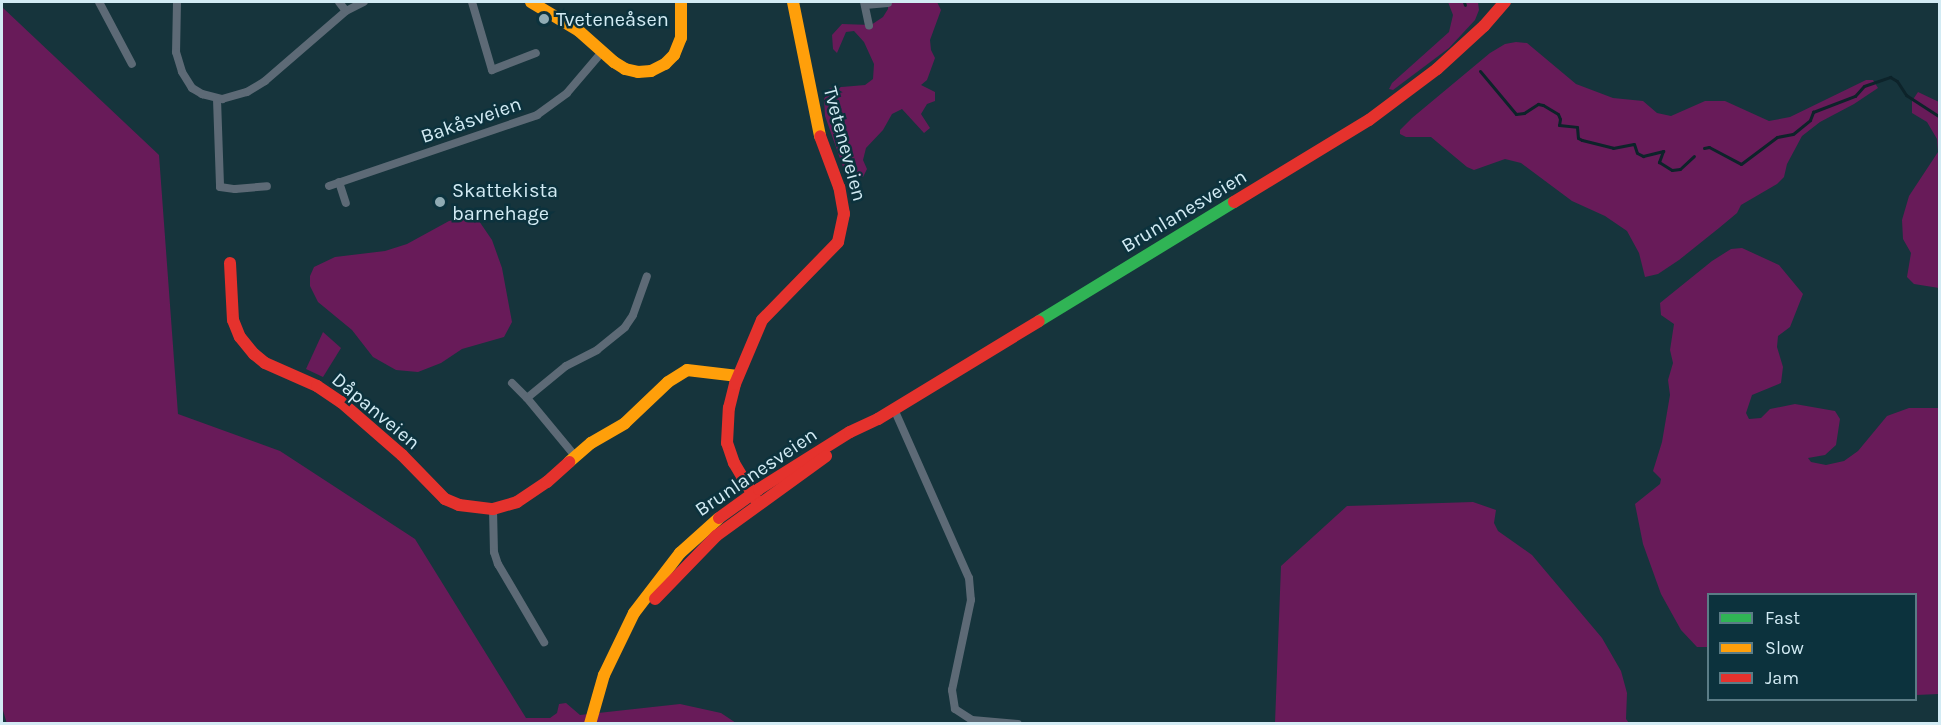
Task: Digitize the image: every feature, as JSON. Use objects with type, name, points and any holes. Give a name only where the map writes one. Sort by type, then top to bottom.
[{"type":"street","points":[[99,2],[132,64]]},
{"type":"street","points":[[177,2],[176,52],[182,72],[192,88],[217,99],[235,97],[265,81],[346,11],[363,2]]},
{"type":"street","points":[[339,2],[346,11]]},
{"type":"street","points":[[472,2],[492,70],[537,53]]},
{"type":"street","points":[[531,2],[579,31],[625,69],[639,72],[651,71],[665,64],[674,55],[681,38],[681,2]]},
{"type":"street","name":"Tveteneveien","points":[[756,499],[734,462],[727,443],[729,408],[738,376],[762,320],[791,288],[829,254],[843,228],[842,201],[816,127],[793,2]]},
{"type":"street","name":"Brunlanesveien","points":[[590,723],[604,675],[618,646],[664,586],[692,557],[756,499],[853,437],[863,427],[1369,120],[1437,69],[1484,26],[1505,2]]},
{"type":"street","points":[[869,25],[865,3],[888,3]]},
{"type":"street","name":"Bakåsveien","points":[[329,186],[537,115],[567,93],[602,52]]},
{"type":"street","points":[[217,99],[220,188],[267,186]]},
{"type":"street","points":[[339,182],[346,203]]},
{"type":"street","name":"Dåpanveien","points":[[230,262],[233,320],[240,337],[254,354],[265,363],[317,387],[341,402],[388,442],[445,498],[459,505],[493,509],[517,502],[531,494],[591,443],[625,423],[677,374],[687,370],[697,370],[738,376]]},
{"type":"street","points":[[527,398],[566,366],[597,350],[625,327],[633,315],[647,276]]},
{"type":"street","points":[[512,383],[575,456]]},
{"type":"street","points":[[894,409],[969,578],[969,610],[952,690],[955,709],[972,720],[1017,723]]},
{"type":"street","points":[[493,509],[494,552],[498,564],[544,642]]},
{"type":"shaded area","points":[[888,2],[937,2],[941,10],[930,40],[935,58],[927,80],[921,85],[935,92],[935,101],[927,104],[921,114],[930,128],[924,133],[902,109],[892,114],[883,130],[866,148],[863,160],[867,169],[863,177],[852,177],[843,167],[825,116],[824,99],[830,88],[865,85],[873,79],[874,64],[864,42],[854,31],[846,32],[837,53],[833,49],[832,35],[842,24],[871,25],[883,17],[888,9]]},
{"type":"shaded area","points":[[1448,2],[1478,2],[1479,10],[1475,20],[1449,48],[1393,90],[1389,89],[1392,83],[1449,32],[1453,15]]},
{"type":"shaded area","points":[[2,7],[159,155],[178,414],[280,451],[415,539],[526,718],[550,718],[557,713],[559,704],[566,703],[580,715],[680,704],[721,713],[736,723],[7,724],[2,707]]},
{"type":"shaded area","points":[[1527,43],[1576,84],[1613,98],[1643,101],[1657,113],[1671,116],[1705,101],[1725,101],[1769,121],[1790,117],[1866,80],[1873,80],[1878,88],[1820,122],[1802,136],[1787,164],[1784,177],[1777,184],[1741,205],[1737,213],[1679,260],[1658,274],[1645,277],[1639,253],[1627,231],[1605,216],[1572,201],[1521,163],[1505,159],[1474,170],[1467,167],[1431,137],[1406,137],[1400,134],[1400,130],[1412,118],[1490,53],[1505,44]]},
{"type":"shaded area","points":[[1918,92],[1939,102],[1939,288],[1914,284],[1907,277],[1911,253],[1903,239],[1902,220],[1909,196],[1938,152],[1937,139],[1927,122],[1912,113],[1912,101]]},
{"type":"shaded area","points":[[466,218],[479,221],[492,240],[502,268],[512,322],[504,337],[462,349],[441,363],[418,372],[396,370],[373,357],[352,330],[318,302],[310,286],[310,276],[314,267],[335,257],[385,251],[407,244],[449,221]]},
{"type":"shaded area","points":[[1742,248],[1779,265],[1803,294],[1790,327],[1778,336],[1777,347],[1783,367],[1781,383],[1752,395],[1746,413],[1749,419],[1761,418],[1770,409],[1795,404],[1835,411],[1840,419],[1836,445],[1825,455],[1808,458],[1811,462],[1826,465],[1844,461],[1858,451],[1887,416],[1909,408],[1939,408],[1939,694],[1917,695],[1917,593],[1707,593],[1707,647],[1697,647],[1681,630],[1661,594],[1643,544],[1635,504],[1660,484],[1661,479],[1653,471],[1662,442],[1670,395],[1668,380],[1673,363],[1670,350],[1674,324],[1661,315],[1660,303],[1712,261],[1731,249]]},
{"type":"shaded area","points":[[323,332],[341,348],[323,377],[306,369]]},
{"type":"shaded area","points":[[1473,502],[1496,510],[1494,523],[1498,531],[1532,555],[1602,638],[1621,671],[1627,693],[1626,719],[1629,723],[1275,723],[1281,566],[1347,506]]},
{"type":"waterway","points":[[1480,71],[1516,114],[1524,113],[1538,104],[1543,105],[1558,114],[1559,125],[1577,127],[1578,138],[1613,148],[1634,144],[1637,153],[1643,156],[1663,151],[1659,162],[1672,170],[1680,169],[1694,156]]},
{"type":"waterway","points":[[1704,148],[1709,147],[1741,164],[1777,137],[1793,134],[1810,120],[1813,112],[1855,96],[1864,86],[1890,77],[1897,81],[1906,95],[1940,117]]},
{"type":"traffic: fast","points":[[1039,321],[1234,202]]},
{"type":"traffic: slow","points":[[531,2],[579,31],[614,62],[625,69],[638,72],[651,71],[665,64],[674,55],[681,38],[681,2]]},
{"type":"traffic: slow","points":[[793,2],[820,136]]},
{"type":"traffic: slow","points":[[569,462],[591,443],[625,423],[668,382],[687,370],[738,376]]},
{"type":"traffic: slow","points":[[590,724],[604,675],[634,613],[680,553],[719,518]]},
{"type":"traffic: jam","points":[[1234,202],[1369,120],[1437,69],[1484,26],[1505,2]]},
{"type":"traffic: jam","points":[[756,500],[734,463],[727,443],[729,408],[735,384],[762,320],[838,242],[844,214],[839,187],[820,136]]},
{"type":"traffic: jam","points":[[230,263],[233,320],[240,337],[254,354],[265,363],[317,386],[341,402],[402,455],[445,499],[459,505],[493,509],[517,502],[547,482],[569,462]]},
{"type":"traffic: jam","points":[[719,518],[759,489],[850,432],[878,419],[1039,321]]},
{"type":"traffic: jam","points":[[655,599],[716,536],[826,456]]},
{"type":"place","name":"Tveteneåsen","points":[[544,19]]},
{"type":"place","name":"Skattekista barnehage","points":[[440,202]]}]
